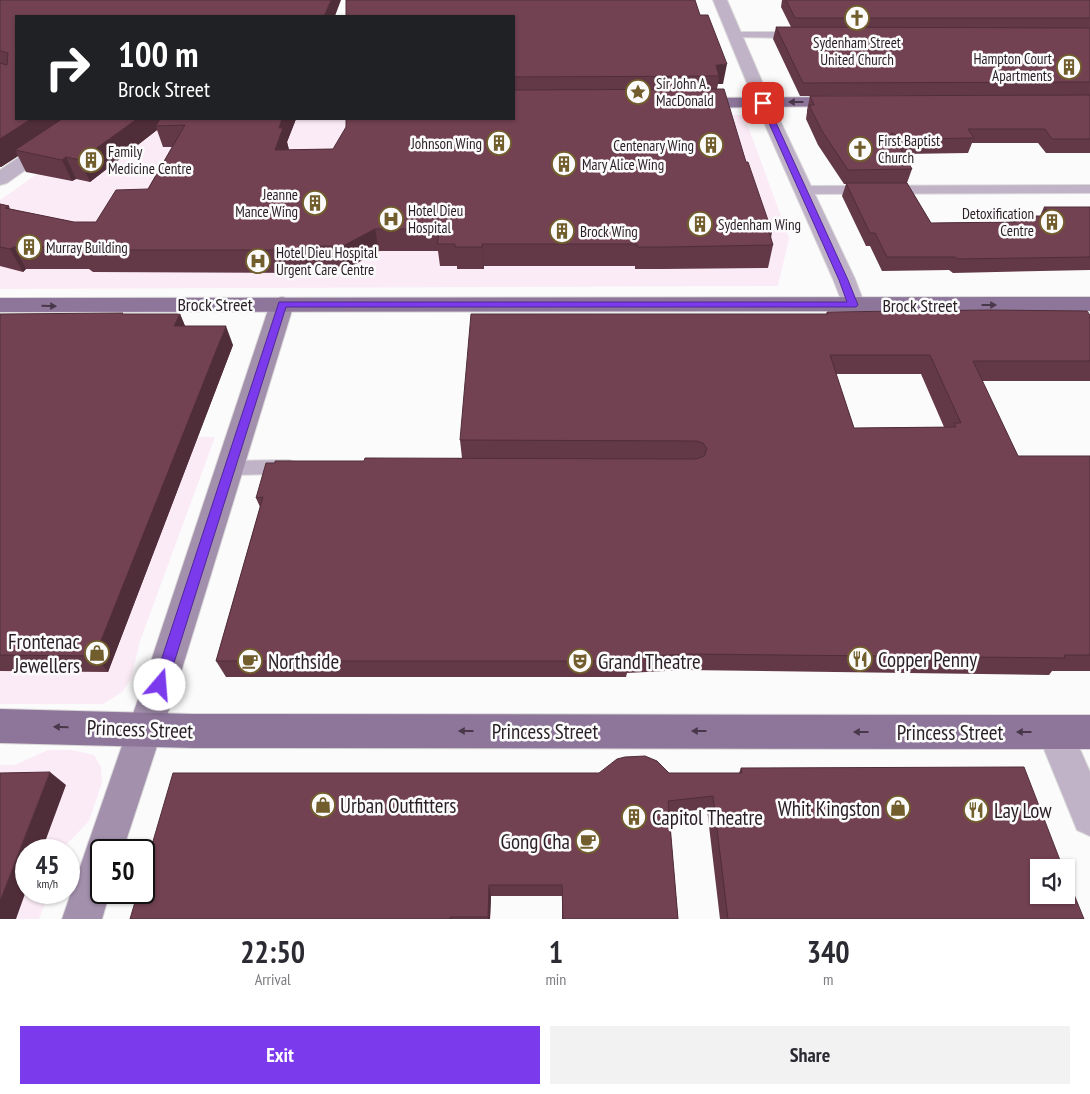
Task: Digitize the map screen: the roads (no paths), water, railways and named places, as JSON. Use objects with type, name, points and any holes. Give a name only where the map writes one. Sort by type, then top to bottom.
[{"type":"main road","points":[[673,104],[858,102]]},
{"type":"main road","points":[[108,839],[282,304]]},
{"type":"main road","name":"Brock Street","points":[[0,305],[1090,304]]},
{"type":"main road","name":"Princess Street","points":[[0,726],[193,731],[1090,732]]},
{"type":"main road","points":[[82,919],[90,894]]},
{"type":"street","points":[[720,0],[763,103],[804,190],[844,280],[853,305]]},
{"type":"street","points":[[0,179],[85,120]]},
{"type":"street","points":[[1055,732],[1090,817]]},
{"type":"lane","points":[[735,35],[809,35]]},
{"type":"lane","points":[[804,190],[1090,189]]},
{"type":"lane","points":[[230,468],[310,467]]},
{"type":"place","name":"Sydenham Street United Church","points":[[857,18]]},
{"type":"place","name":"Hampton Court Apartments","points":[[1069,67]]},
{"type":"place","name":"Sir John A. MacDonald","points":[[638,92]]},
{"type":"place","name":"Johnson Wing","points":[[499,143]]},
{"type":"place","name":"Centenary Wing","points":[[711,145]]},
{"type":"place","name":"First Baptist Church","points":[[860,149]]},
{"type":"place","name":"Family Medicine Centre","points":[[91,160]]},
{"type":"place","name":"Mary Alice Wing","points":[[564,164]]},
{"type":"place","name":"Jeanne Mance Wing","points":[[315,203]]},
{"type":"place","name":"Hotel Dieu Hospital","points":[[391,219]]},
{"type":"place","name":"Detoxification Centre","points":[[1052,222]]},
{"type":"place","name":"Sydenham Wing","points":[[700,224]]},
{"type":"place","name":"Brock Wing","points":[[562,231]]},
{"type":"place","name":"Murray Building","points":[[29,247]]},
{"type":"place","name":"Hotel Dieu Hospital Urgent Care Centre","points":[[258,261]]},
{"type":"place","name":"Frontenac Jewellers","points":[[97,653]]},
{"type":"place","name":"Copper Penny","points":[[860,659]]},
{"type":"place","name":"Northside","points":[[250,661]]},
{"type":"place","name":"Grand Theatre","points":[[580,661]]},
{"type":"place","name":"Urban Outfitters","points":[[323,805]]},
{"type":"place","name":"Whit Kingston","points":[[898,808]]},
{"type":"place","name":"Lay Low","points":[[976,810]]},
{"type":"place","name":"Capitol Theatre","points":[[634,817]]},
{"type":"place","name":"Gong Cha","points":[[588,841]]}]
